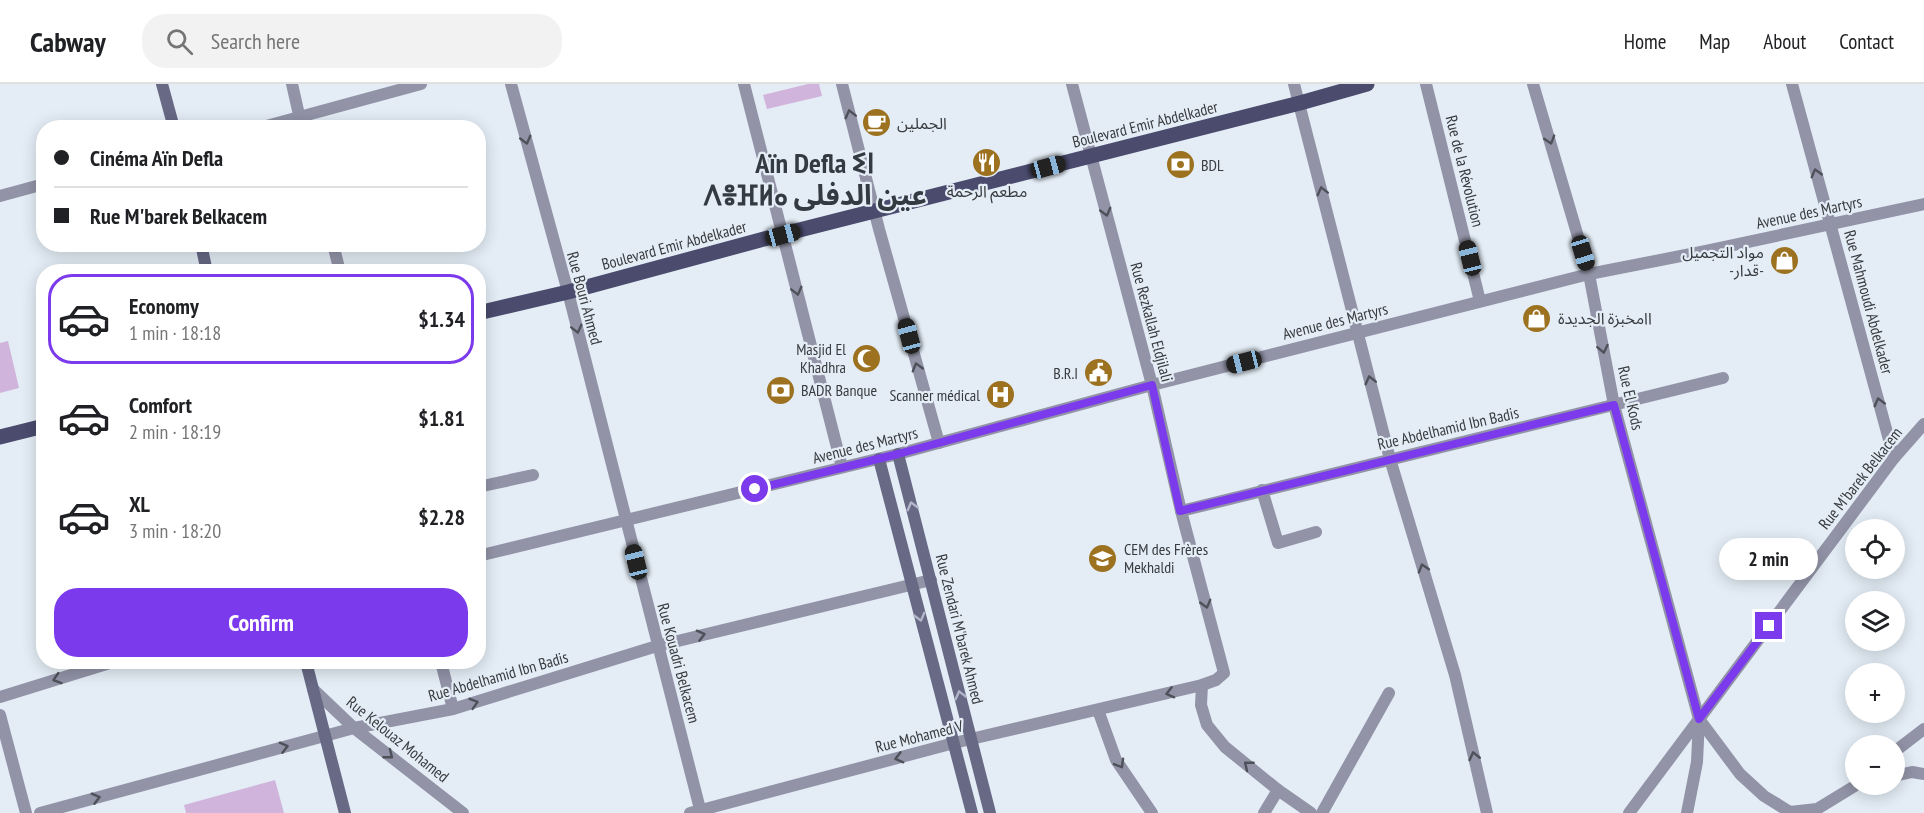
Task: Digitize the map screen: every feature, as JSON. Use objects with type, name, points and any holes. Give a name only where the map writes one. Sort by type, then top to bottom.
[{"type":"main road","points":[[162,84],[172,120]]},
{"type":"main road","name":"Boulevard Emir Abdelkader","points":[[486,311],[568,292],[1367,84]]},
{"type":"main road","points":[[0,437],[36,428]]},
{"type":"main road","name":"Rue Zendari M'barek Ahmed","points":[[898,454],[990,813]]},
{"type":"main road","points":[[879,459],[972,813]]},
{"type":"main road","points":[[308,669],[345,813]]},
{"type":"street","points":[[292,84],[300,120]]},
{"type":"street","points":[[306,120],[421,84]]},
{"type":"street","name":"Rue Bouri Ahmed","points":[[511,84],[568,292],[625,520]]},
{"type":"street","points":[[744,84],[842,467]]},
{"type":"street","points":[[842,84],[939,443]]},
{"type":"street","name":"Rue Rezkallah Eldjilali","points":[[1072,84],[1152,385],[1180,511],[1224,672]]},
{"type":"street","points":[[1294,84],[1390,459],[1455,675],[1487,813]]},
{"type":"street","name":"Rue de la Révolution","points":[[1426,84],[1480,301]]},
{"type":"street","name":"Rue El Kods","points":[[1533,84],[1589,274],[1614,405],[1699,719]]},
{"type":"street","name":"Rue Mahmoudi Abdelkader","points":[[1792,84],[1894,458]]},
{"type":"street","points":[[0,196],[36,186]]},
{"type":"street","name":"Avenue des Martyrs","points":[[486,553],[879,459],[1152,385],[1589,274],[1924,204]]},
{"type":"street","name":"Rue Abdelhamid Ibn Badis","points":[[1180,511],[1723,378]]},
{"type":"street","name":"Rue M'barek Belkacem","points":[[1629,813],[1894,458],[1924,424]]},
{"type":"street","points":[[486,485],[533,475]]},
{"type":"street","points":[[1262,490],[1278,543],[1317,532]]},
{"type":"street","name":"Rue Kouadri Belkacem","points":[[625,520],[697,812]]},
{"type":"street","name":"Rue Abdelhamid Ibn Badis","points":[[40,813],[354,728],[453,709],[657,646],[931,580]]},
{"type":"street","points":[[0,697],[90,669]]},
{"type":"street","points":[[443,669],[453,709]]},
{"type":"street","name":"Rue Mohamed V","points":[[697,812],[954,743],[1202,685],[1216,680],[1224,672]]},
{"type":"street","points":[[1202,685],[1202,705],[1207,725],[1225,747],[1278,790],[1311,813]]},
{"type":"street","name":"Rue Kelouaz Mohamed","points":[[313,689],[354,728],[463,813]]},
{"type":"street","points":[[1322,813],[1389,693]]},
{"type":"street","points":[[1098,710],[1116,760],[1152,813]]},
{"type":"street","points":[[0,715],[6,759],[26,813]]},
{"type":"street","points":[[1699,719],[1740,774],[1764,796],[1790,812],[1817,809],[1845,792]]},
{"type":"street","points":[[1688,813],[1697,762],[1699,719]]},
{"type":"street","points":[[1905,744],[1924,729]]},
{"type":"street","points":[[1905,774],[1924,774]]},
{"type":"street","points":[[1264,813],[1278,790]]},
{"type":"shaded area","points":[[808,84],[819,84],[822,96],[767,109],[763,95]]},
{"type":"shaded area","points":[[8,341],[19,388],[0,393],[0,343]]},
{"type":"shaded area","points":[[275,780],[284,813],[186,813],[184,805]]},
{"type":"place","name":"الجملين","points":[[876,123]]},
{"type":"place","name":"مطعم الرحمة","points":[[987,163]]},
{"type":"place","name":"BDL","points":[[1180,165]]},
{"type":"place","name":"مواد التجميل -قدار-","points":[[1785,261]]},
{"type":"place","name":"اامخبزة الجديدة","points":[[1537,318]]},
{"type":"place","name":"Masjid El Khadhra","points":[[867,358]]},
{"type":"place","name":"B.R.I","points":[[1099,373]]},
{"type":"place","name":"BADR Banque","points":[[780,390]]},
{"type":"place","name":"Scanner médical","points":[[1001,395]]},
{"type":"place","name":"CEM des Frères Mekhaldi","points":[[1103,558]]},
{"type":"district","name":"Aïn Defla ⵉⵏ ⴷⴻⴼⵍⴰ عين الدفلى","points":[[815,179]]},
{"type":"route","points":[[755,489],[898,454],[1152,385],[1180,511],[1614,405],[1699,719],[1769,626]]}]
